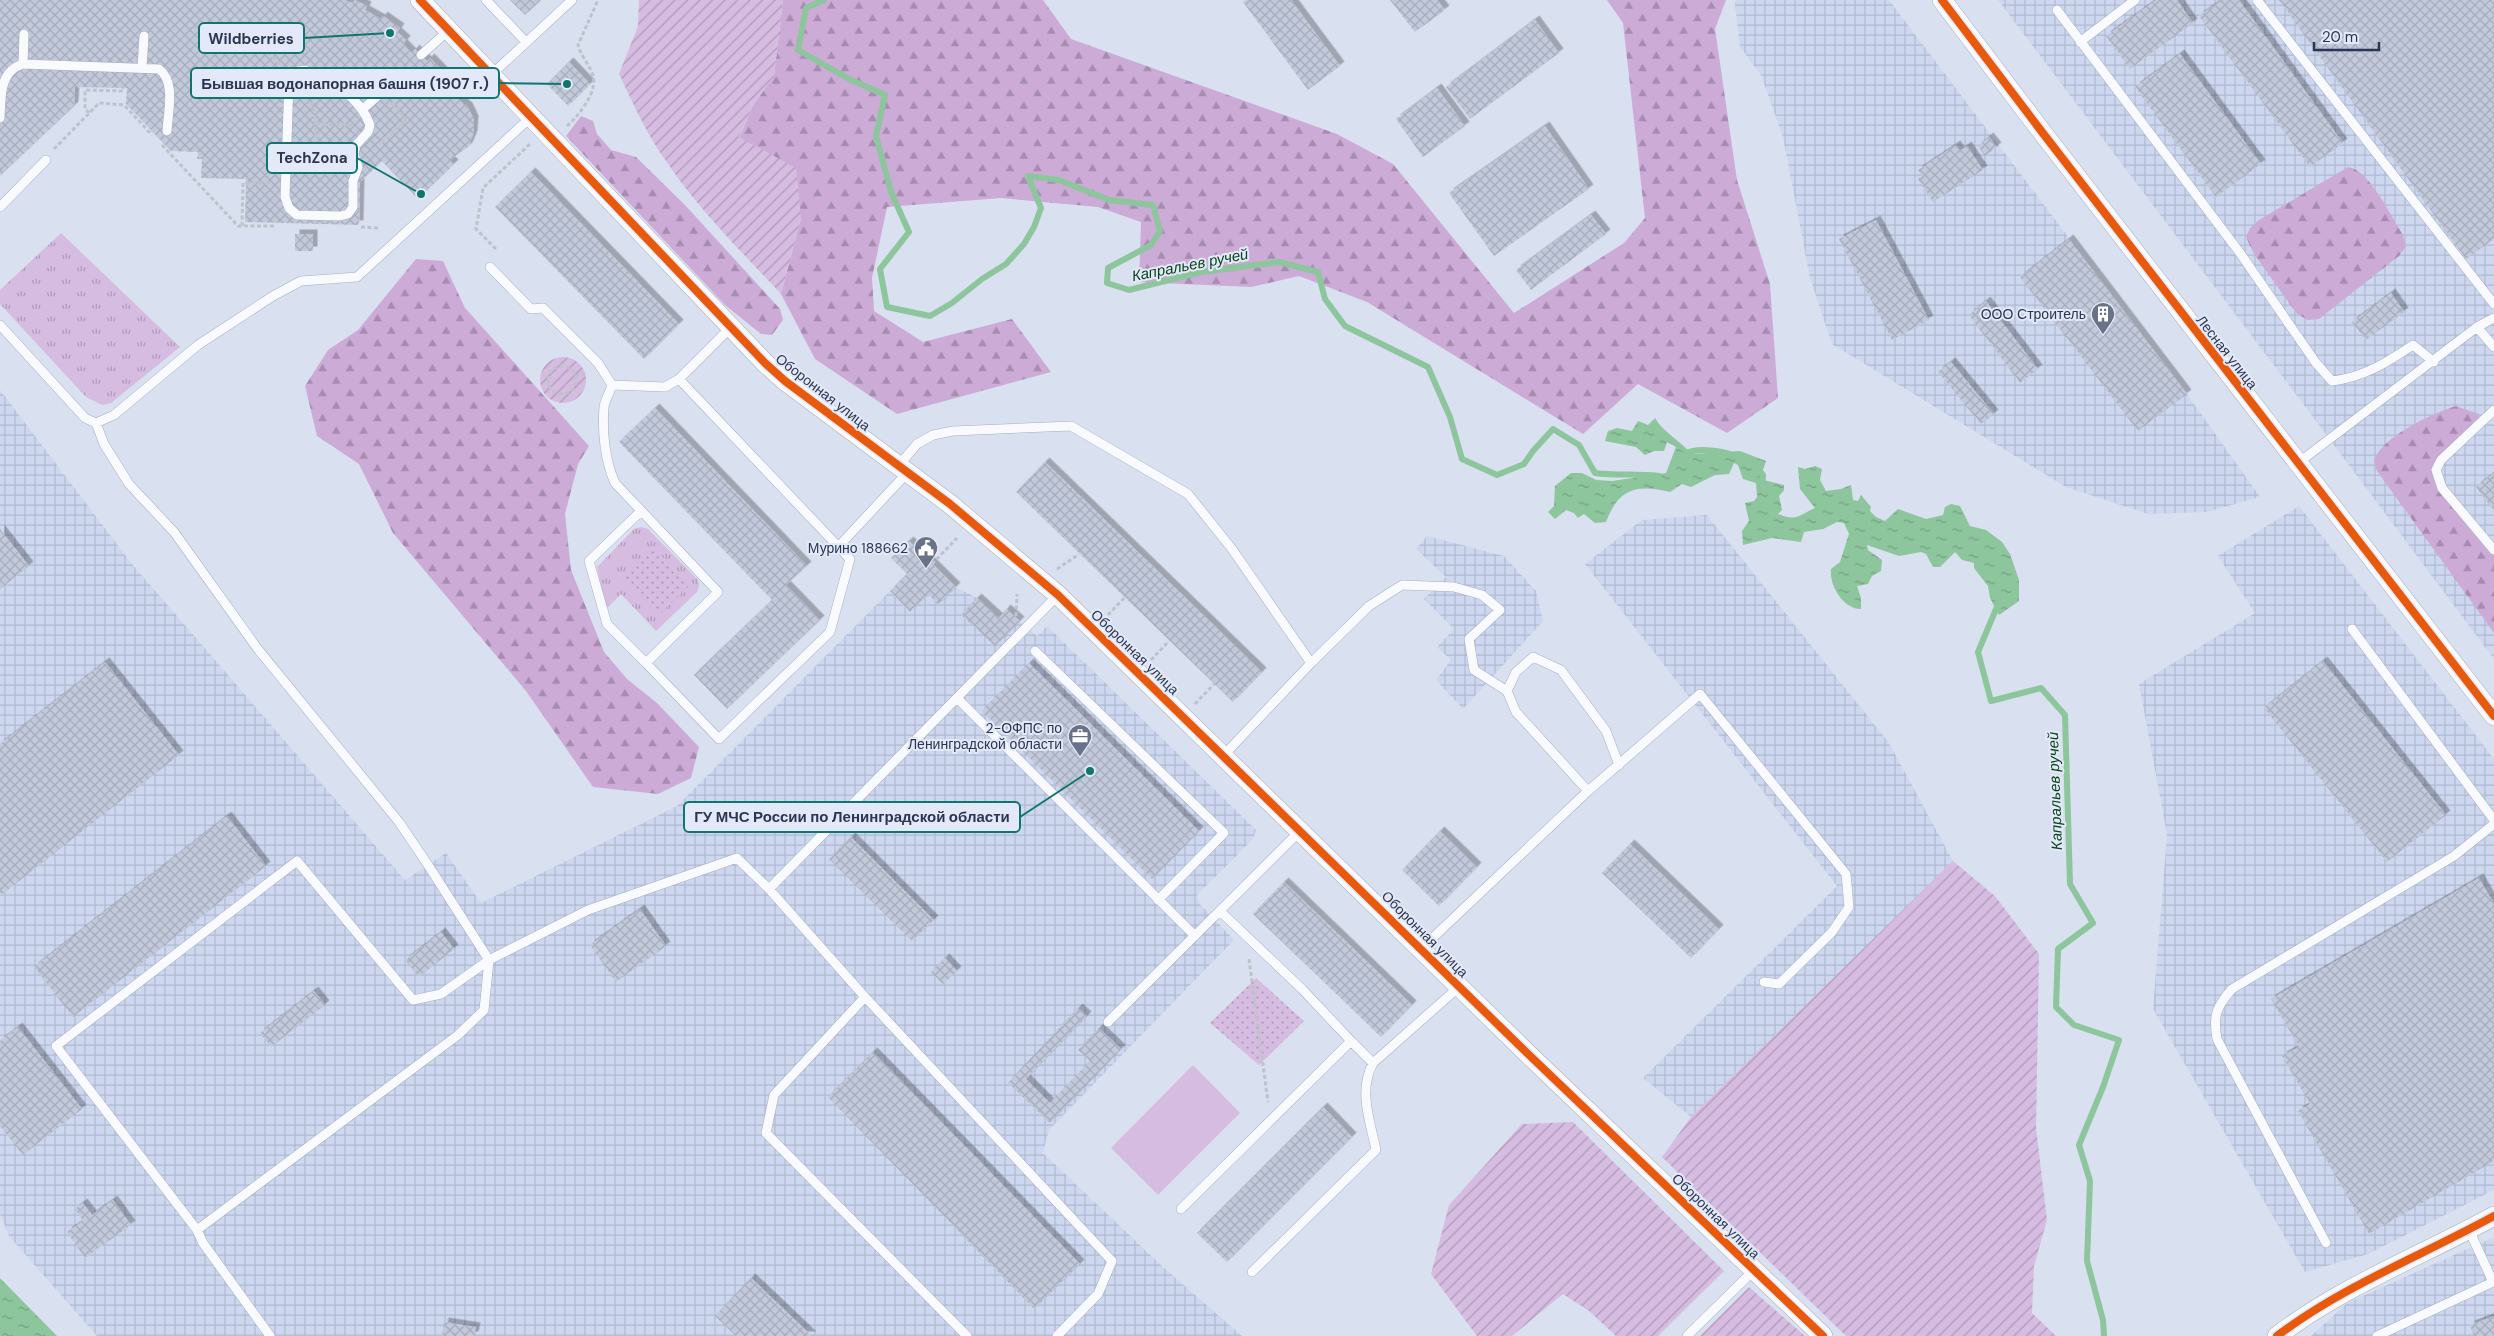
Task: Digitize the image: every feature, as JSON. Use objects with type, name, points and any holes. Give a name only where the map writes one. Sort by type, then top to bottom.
[{"type":"street","name":"Оборонная улица","points":[[420,0],[730,328],[785,381],[950,504],[1058,595],[1823,1336]]},
{"type":"street","name":"Лесная улица","points":[[1942,0],[2297,464],[2494,716]]},
{"type":"street","points":[[2276,1336],[2308,1312],[2341,1292],[2494,1216]]},
{"type":"lane","points":[[486,0],[526,42]]},
{"type":"lane","points":[[490,76],[572,0]]},
{"type":"lane","points":[[2080,42],[2135,0]]},
{"type":"lane","points":[[2257,0],[2494,304]]},
{"type":"lane","points":[[2057,10],[2240,253],[2316,363],[2332,381],[2355,378],[2413,346],[2434,362]]},
{"type":"lane","points":[[421,55],[448,31]]},
{"type":"lane","points":[[23,64],[24,34]]},
{"type":"lane","points":[[142,68],[144,36]]},
{"type":"lane","points":[[0,118],[1,82],[5,73],[13,67],[23,64],[159,69],[166,74],[170,84],[168,131]]},
{"type":"lane","points":[[298,71],[312,72],[339,86],[362,110],[370,125],[368,132],[356,145],[354,154],[358,167],[353,181],[353,206],[348,214],[340,216],[297,214],[289,208],[285,197],[289,88],[292,76],[298,71]]},
{"type":"lane","points":[[362,110],[383,91]]},
{"type":"lane","points":[[96,423],[114,415],[198,345],[273,296],[301,281],[357,276],[530,118]]},
{"type":"lane","points":[[0,207],[46,160]]},
{"type":"lane","points":[[490,267],[531,309],[543,308],[598,363],[612,385]]},
{"type":"lane","points":[[2297,464],[2358,416],[2434,362],[2477,327],[2494,318]]},
{"type":"lane","points":[[0,325],[85,418],[96,423],[104,444],[129,484],[174,532],[257,648],[399,822],[489,960],[484,1010],[458,1035],[197,1230]]},
{"type":"lane","points":[[2477,327],[2494,347]]},
{"type":"lane","points":[[612,385],[665,387],[679,379],[730,328]]},
{"type":"lane","points":[[641,511],[589,561],[607,624],[718,739],[830,632],[850,559],[679,379]]},
{"type":"lane","points":[[612,385],[604,405],[605,444],[609,470],[616,483],[641,511],[718,592],[646,663]]},
{"type":"lane","points":[[2494,410],[2437,465],[2436,475],[2442,488],[2494,550]]},
{"type":"lane","points":[[838,546],[904,469],[917,444],[933,435],[953,431],[1071,426],[1188,494],[1232,549],[1311,662]]},
{"type":"lane","points":[[1224,755],[1311,662],[1369,606],[1402,585],[1454,586],[1482,596],[1500,610],[1469,639],[1470,656],[1474,670],[1507,691],[1516,712],[1588,791]]},
{"type":"lane","points":[[769,888],[958,699],[1058,595]]},
{"type":"lane","points":[[2326,1243],[2217,1039],[2214,1021],[2220,1002],[2232,989],[2454,856],[2494,822],[2352,629]]},
{"type":"lane","points":[[1035,651],[1224,833],[1158,900]]},
{"type":"lane","points":[[1507,691],[1516,672],[1533,657],[1561,670],[1606,731],[1619,765]]},
{"type":"lane","points":[[1422,948],[1588,791],[1700,694],[1846,874],[1849,908],[1832,932],[1779,984],[1764,982]]},
{"type":"lane","points":[[958,699],[1194,936]]},
{"type":"lane","points":[[1108,1022],[1301,830]]},
{"type":"lane","points":[[270,1336],[203,1243],[197,1230],[56,1046],[297,861],[413,1000],[441,994],[489,960],[588,910],[736,858],[769,888],[865,997],[1112,1261],[1098,1294],[1057,1336]]},
{"type":"lane","points":[[1220,911],[1302,989],[1373,1063]]},
{"type":"lane","points":[[1252,1272],[1376,1150],[1364,1094],[1366,1077],[1373,1063],[1460,986]]},
{"type":"lane","points":[[865,997],[774,1095],[766,1133],[967,1336]]},
{"type":"lane","points":[[1181,1208],[1351,1041]]},
{"type":"lane","points":[[2383,1335],[2493,1282],[2469,1230]]},
{"type":"lane","points":[[1687,1336],[1754,1270]]},
{"type":"path","points":[[566,127],[593,91],[595,81],[578,46],[598,0]]},
{"type":"path","points":[[259,43],[292,76]]},
{"type":"path","points":[[312,72],[312,106],[316,124],[316,166]]},
{"type":"path","points":[[89,113],[85,109],[85,90],[123,91],[123,88]]},
{"type":"path","points":[[375,148],[406,119],[383,91]]},
{"type":"path","points":[[46,160],[64,137],[98,103],[124,105],[153,136]]},
{"type":"path","points":[[316,124],[370,125]]},
{"type":"path","points":[[496,249],[476,229],[483,188],[534,139]]},
{"type":"path","points":[[159,142],[238,226],[276,226]]},
{"type":"path","points":[[242,226],[243,182],[298,184],[299,165],[358,167]]},
{"type":"path","points":[[361,228],[378,228]]},
{"type":"path","points":[[558,367],[572,370],[576,376],[573,390],[567,393],[559,394],[549,384],[552,371],[558,367]]},
{"type":"path","points":[[932,564],[957,538]]},
{"type":"path","points":[[1051,573],[1079,554]]},
{"type":"path","points":[[1016,618],[1017,594]]},
{"type":"path","points":[[1094,629],[1125,598]]},
{"type":"path","points":[[1138,672],[1169,641]]},
{"type":"path","points":[[1184,716],[1214,684]]},
{"type":"path","points":[[1246,935],[1270,1120]]},
{"type":"shaded area","points":[[1737,0],[1889,0],[2187,394],[2260,497],[2207,512],[2148,514],[2066,487],[1832,344],[1810,278],[1783,137],[1761,75],[1740,47],[1735,3]]},
{"type":"shaded area","points":[[1998,0],[2494,0],[2494,659],[2322,429]]},
{"type":"shaded area","points":[[0,390],[132,564],[405,880],[446,853],[481,903],[677,806],[890,591],[910,612],[928,594],[938,604],[956,587],[977,598],[999,617],[1006,609],[1037,636],[1047,626],[1256,830],[1253,839],[1197,895],[1199,903],[1234,940],[1049,1130],[1043,1153],[1163,1267],[1242,1336],[97,1336],[9,1236],[0,1214]]},
{"type":"shaded area","points":[[2299,506],[2494,759],[2494,1190],[2368,1254],[2305,1272],[2153,1009],[2167,835],[2139,684],[2255,613],[2218,556]]},
{"type":"shaded area","points":[[1707,515],[1889,743],[1953,861],[1691,1117],[1643,1078],[1837,886],[1585,564],[1642,520]]},
{"type":"shaded area","points":[[1427,536],[1504,556],[1536,591],[1543,621],[1463,709],[1436,680],[1451,660],[1437,647],[1454,629],[1424,599],[1446,577],[1416,549]]},
{"type":"shaded area","points":[[2494,1237],[2494,1336],[2311,1336],[2347,1303]]},
{"type":"green space","points":[[639,0],[783,0],[774,76],[754,104],[739,137],[796,168],[801,218],[781,294],[721,230],[679,179],[653,141],[619,74],[638,26]]},
{"type":"green space","points":[[783,0],[1043,0],[1071,39],[1337,134],[1393,164],[1514,313],[1624,243],[1645,218],[1623,23],[1607,0],[1726,0],[1715,29],[1737,180],[1770,284],[1778,398],[1727,433],[1638,384],[1583,434],[1367,302],[1299,276],[1251,287],[1139,282],[1141,222],[1098,207],[1001,198],[887,207],[872,278],[874,311],[923,342],[1012,319],[1051,372],[897,414],[815,359],[781,294],[801,218],[739,138],[754,104],[774,76]]},
{"type":"green space","points":[[581,116],[593,121],[597,134],[611,150],[636,157],[685,205],[780,309],[783,320],[772,335],[761,334],[725,305],[566,136]]},
{"type":"green space","points":[[2348,167],[2364,176],[2372,185],[2403,235],[2406,246],[2399,256],[2319,319],[2308,320],[2297,314],[2254,254],[2246,237],[2250,228],[2259,220]]},
{"type":"green space","points":[[61,233],[180,347],[111,403],[102,405],[86,397],[0,304],[0,290]]},
{"type":"green space","points":[[416,259],[443,261],[465,308],[589,446],[578,464],[565,514],[571,570],[604,652],[627,679],[657,703],[699,747],[691,778],[658,794],[593,787],[526,691],[393,533],[359,464],[317,436],[305,386],[328,350],[358,330]]},
{"type":"green space","points":[[563,357],[576,361],[582,367],[586,380],[582,393],[576,399],[563,403],[550,399],[544,393],[540,380],[544,367],[550,361]]},
{"type":"green space","points":[[2456,406],[2479,414],[2480,421],[2434,475],[2494,552],[2494,633],[2377,471],[2374,463],[2385,445],[2396,436],[2434,414]]},
{"type":"green space","points":[[641,527],[648,529],[698,580],[699,586],[697,592],[656,631],[621,594],[606,609],[597,567],[634,529]]},
{"type":"green space","points":[[653,547],[690,585],[659,615],[622,577]]},
{"type":"green space","points":[[1953,861],[1995,896],[2039,954],[2036,1128],[2047,1220],[2034,1266],[2032,1313],[2056,1336],[1846,1336],[1662,1157],[1691,1117]]},
{"type":"green space","points":[[1256,978],[1304,1021],[1259,1065],[1210,1023]]},
{"type":"green space","points":[[1193,1065],[1240,1113],[1158,1195],[1111,1148]]},
{"type":"green space","points":[[1573,1122],[1724,1271],[1658,1336],[1616,1336],[1589,1311],[1563,1294],[1512,1336],[1477,1336],[1431,1274],[1449,1205],[1522,1124]]},
{"type":"green space","points":[[1749,1287],[1805,1336],[1700,1336]]},
{"type":"water","points":[[1655,418],[1662,427],[1692,454],[1740,451],[1766,461],[1760,479],[1784,485],[1784,490],[1779,496],[1782,510],[1778,514],[1784,516],[1798,517],[1815,508],[1800,489],[1798,467],[1805,469],[1815,466],[1822,469],[1820,480],[1826,491],[1841,489],[1851,485],[1853,500],[1858,501],[1861,495],[1871,507],[1870,511],[1876,517],[1885,521],[1898,509],[1926,519],[1943,515],[1945,507],[1951,504],[1960,506],[1970,526],[1986,530],[2002,542],[2010,554],[2019,580],[2019,601],[1999,615],[1990,598],[1988,586],[1974,568],[1974,563],[1962,560],[1955,552],[1940,567],[1933,567],[1926,554],[1921,552],[1899,556],[1867,545],[1868,550],[1882,560],[1881,571],[1872,576],[1868,584],[1857,586],[1861,598],[1861,609],[1854,608],[1843,601],[1835,589],[1831,575],[1831,569],[1840,562],[1849,534],[1844,523],[1837,522],[1823,529],[1804,532],[1801,542],[1772,538],[1743,545],[1742,531],[1749,521],[1745,503],[1754,501],[1757,497],[1756,483],[1743,479],[1738,465],[1734,463],[1729,474],[1715,475],[1691,487],[1682,484],[1670,492],[1647,489],[1630,491],[1617,502],[1606,522],[1595,523],[1584,514],[1578,518],[1574,513],[1566,510],[1555,519],[1548,512],[1554,506],[1555,486],[1571,473],[1582,473],[1596,480],[1612,481],[1666,473],[1676,447],[1667,442],[1664,451],[1654,451],[1645,455],[1636,447],[1605,441],[1608,431],[1617,428],[1632,431],[1638,421],[1648,425]]},
{"type":"water","points":[[0,1278],[57,1336],[0,1336]]},
{"type":"building","points":[[0,0],[344,0],[352,3],[355,0],[367,6],[365,10],[381,19],[383,16],[400,28],[397,32],[406,40],[403,44],[412,53],[415,49],[427,61],[430,58],[458,87],[451,94],[468,107],[474,120],[473,135],[468,147],[450,160],[454,164],[418,199],[382,161],[360,182],[359,225],[245,222],[246,179],[201,178],[202,159],[197,159],[198,152],[171,151],[126,104],[127,88],[75,87],[74,106],[0,176]]},
{"type":"building","points":[[510,0],[541,0],[525,15]]},
{"type":"building","points":[[1246,0],[1291,0],[1340,66],[1308,90],[1243,2]]},
{"type":"building","points":[[1390,0],[1437,0],[1445,10],[1415,32]]},
{"type":"building","points":[[2156,0],[2177,0],[2193,23],[2130,69],[2106,36]]},
{"type":"building","points":[[2221,0],[2239,0],[2343,143],[2310,167],[2199,16]]},
{"type":"building","points":[[2279,0],[2494,0],[2494,239],[2466,259]]},
{"type":"building","points":[[1535,20],[1559,53],[1470,119],[1446,87]]},
{"type":"building","points":[[2180,54],[2261,164],[2216,197],[2135,87]]},
{"type":"building","points":[[569,62],[590,84],[568,106],[547,84]]},
{"type":"building","points":[[1437,88],[1465,126],[1423,157],[1396,119]]},
{"type":"building","points":[[1545,126],[1589,189],[1494,256],[1449,193]]},
{"type":"building","points":[[1989,137],[1997,147],[1985,156],[1978,146]]},
{"type":"building","points":[[1956,145],[1960,151],[1967,146],[1983,170],[1933,202],[1918,179],[1922,176],[1918,170]]},
{"type":"building","points":[[531,172],[679,324],[644,359],[495,207]]},
{"type":"building","points":[[1591,215],[1606,234],[1531,290],[1516,270]]},
{"type":"building","points":[[1876,220],[1929,320],[1892,340],[1839,239]]},
{"type":"building","points":[[295,234],[313,234],[313,251],[295,251]]},
{"type":"building","name":"ООО Строитель","points":[[2069,239],[2187,394],[2138,431],[2020,277]]},
{"type":"building","points":[[2391,293],[2404,312],[2366,340],[2352,322]]},
{"type":"building","points":[[1986,301],[2038,369],[2020,383],[1969,315]]},
{"type":"building","points":[[1951,362],[1994,414],[1981,424],[1938,372]]},
{"type":"building","points":[[655,408],[807,566],[786,585],[820,620],[727,709],[694,675],[772,600],[619,442]]},
{"type":"building","points":[[1045,462],[1262,672],[1233,702],[1016,492]]},
{"type":"building","points":[[2494,473],[2494,511],[2476,487]]},
{"type":"building","points":[[0,529],[29,566],[0,589]]},
{"type":"building","points":[[909,541],[956,587],[938,605],[928,594],[910,612],[890,591],[907,574],[891,558]]},
{"type":"building","points":[[977,598],[999,618],[1006,609],[1020,621],[995,646],[961,615]]},
{"type":"building","points":[[2323,661],[2446,815],[2387,862],[2264,708]]},
{"type":"building","points":[[105,662],[179,755],[0,896],[0,744]]},
{"type":"building","points":[[1029,663],[1199,831],[1152,879],[982,711]]},
{"type":"building","points":[[227,816],[266,866],[73,1017],[34,967]]},
{"type":"building","points":[[1440,831],[1477,867],[1439,906],[1402,870]]},
{"type":"building","points":[[851,837],[934,920],[912,941],[829,859]]},
{"type":"building","points":[[1630,844],[1719,929],[1691,958],[1602,873]]},
{"type":"building","points":[[2479,878],[2494,904],[2494,1161],[2369,1234],[2298,1111],[2310,1104],[2282,1056],[2299,1047],[2271,999]]},
{"type":"building","points":[[1284,882],[1412,1005],[1381,1037],[1253,914]]},
{"type":"building","points":[[640,909],[666,946],[616,982],[590,945]]},
{"type":"building","points":[[441,932],[454,949],[419,977],[405,960]]},
{"type":"building","points":[[945,958],[957,971],[943,984],[931,972]]},
{"type":"building","points":[[314,991],[325,1005],[271,1047],[260,1033]]},
{"type":"building","points":[[1078,1008],[1087,1016],[1026,1079],[1050,1103],[1090,1061],[1078,1050],[1099,1028],[1121,1049],[1050,1123],[1008,1083]]},
{"type":"building","points":[[18,1027],[82,1109],[23,1155],[0,1126],[0,1041]]},
{"type":"building","points":[[873,1052],[1080,1264],[1034,1309],[828,1097]]},
{"type":"building","points":[[1323,1107],[1352,1137],[1227,1262],[1197,1233]]},
{"type":"building","points":[[113,1200],[131,1225],[85,1258],[67,1232],[83,1221],[75,1209],[83,1203],[92,1215]]},
{"type":"building","points":[[751,1278],[812,1336],[736,1336],[715,1316]]},
{"type":"building","points":[[2494,1316],[2494,1336],[2474,1336],[2470,1325]]},
{"type":"building","points":[[444,1322],[476,1327],[474,1336],[442,1336]]},
{"type":"waterway","name":"Капральев ручей","points":[[824,0],[806,8],[798,50],[849,79],[885,95],[876,136],[891,192],[909,232],[880,269],[887,307],[930,316],[952,303],[982,279],[1006,264],[1024,244],[1034,227],[1041,208],[1028,176],[1059,180],[1109,200],[1153,205],[1160,231],[1151,245],[1108,268],[1107,283],[1129,290],[1201,272],[1279,262],[1318,272],[1325,299],[1345,326],[1428,367],[1450,417],[1462,459],[1497,475],[1524,464],[1553,429],[1579,445],[1595,473],[1659,476]]},
{"type":"waterway","name":"Капральев ручей","points":[[1683,455],[1688,452],[1707,450],[1733,455]]},
{"type":"waterway","name":"Капральев ручей","points":[[1757,468],[1763,475],[1762,488]]},
{"type":"waterway","name":"Капральев ручей","points":[[1999,602],[1978,652],[1991,701],[2041,688],[2065,715],[2070,884],[2093,923],[2058,949],[2056,1007],[2074,1025],[2119,1040],[2103,1087],[2079,1145],[2090,1181],[2087,1261],[2103,1320],[2104,1336]]},
{"type":"cycle path","points":[[420,0],[765,363],[785,381],[950,504],[1058,595],[1526,1052],[1823,1336]]},
{"type":"cycle path","points":[[1942,0],[2494,716]]},
{"type":"cycle path","points":[[2277,1336],[2302,1318],[2355,1287],[2494,1216]]},
{"type":"place","name":"Wildberries","points":[[390,33]]},
{"type":"place","name":"Бывшая водонапорная башня (1907 г.)","points":[[567,84]]},
{"type":"place","name":"TechZona","points":[[421,194]]},
{"type":"place","name":"ООО Строитель","points":[[2103,335]]},
{"type":"place","name":"Мурино 188662","points":[[926,569]]},
{"type":"place","name":"2-ОФПС по Ленинградской области","points":[[1080,757]]},
{"type":"place","name":"ГУ МЧС России по Ленинградской области","points":[[1090,771]]}]
